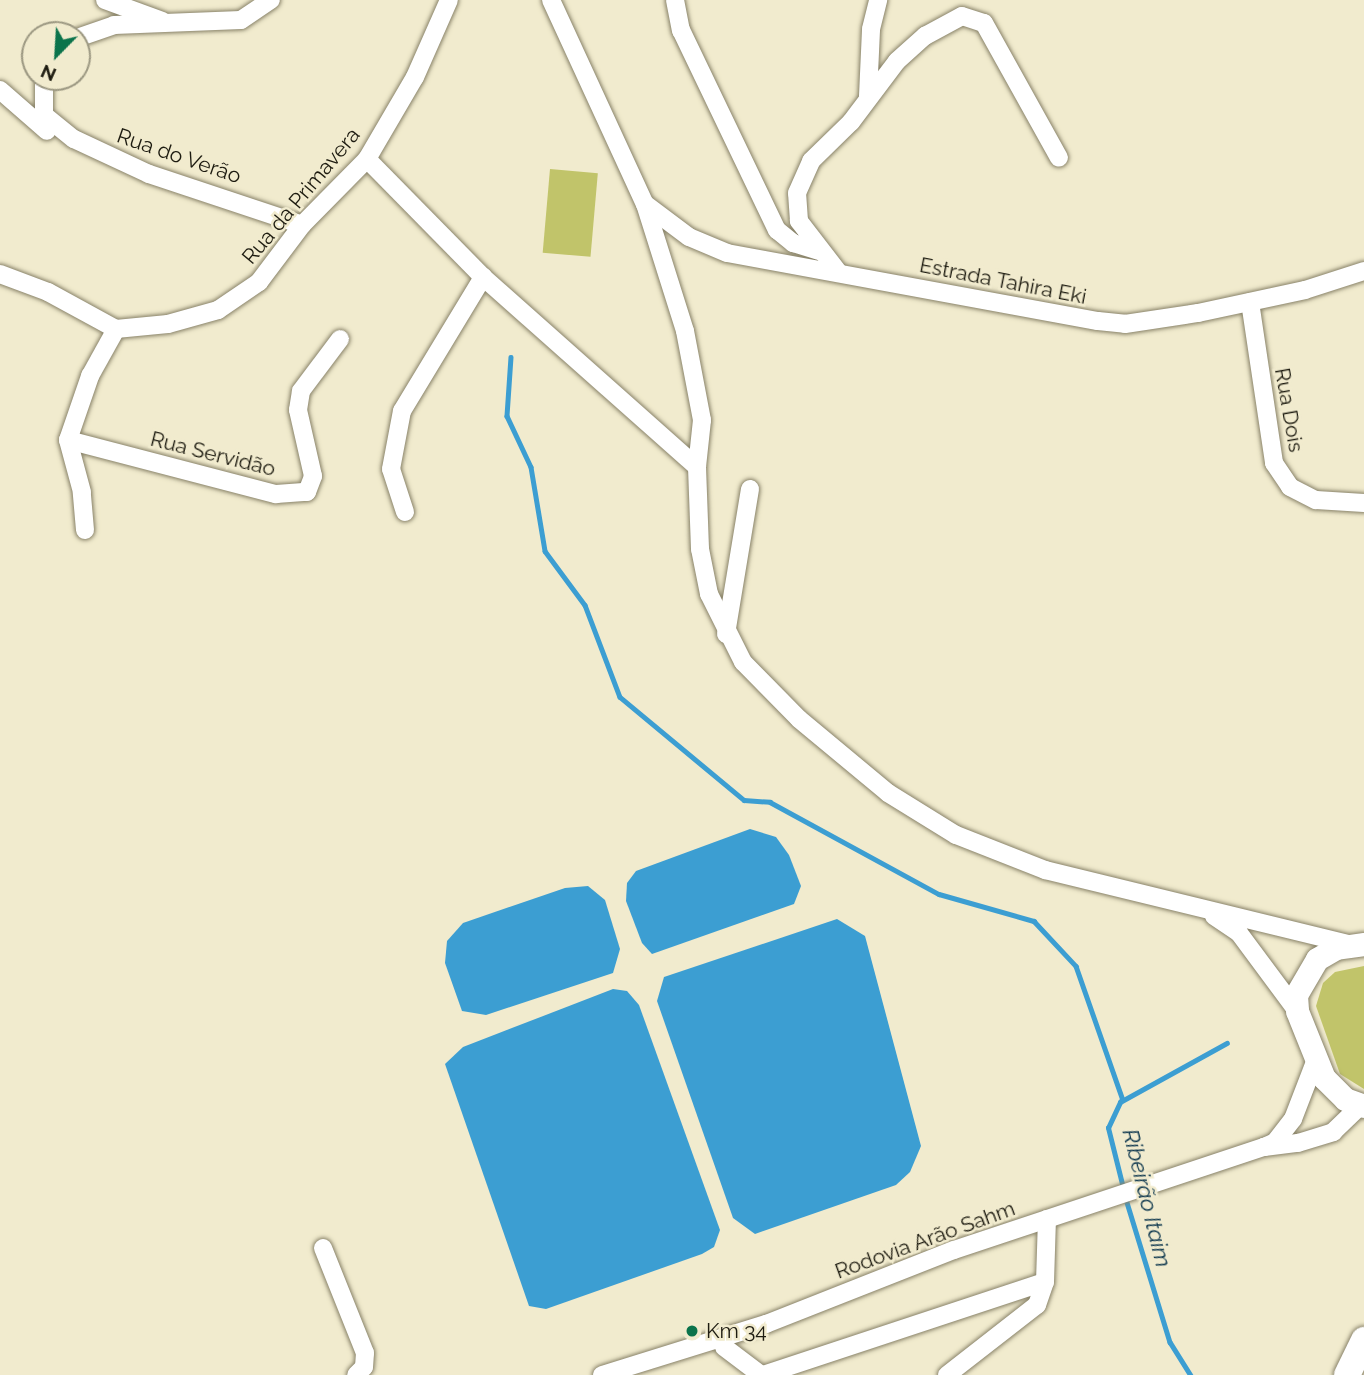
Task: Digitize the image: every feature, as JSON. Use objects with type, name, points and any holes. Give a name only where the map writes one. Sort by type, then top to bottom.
[{"type":"highway","points":[[1347,1375],[1363,1339]]},
{"type":"main road","points":[[1357,944],[1325,954],[1311,966],[1296,995],[1297,1011],[1315,1062],[1330,1087],[1362,1105]]},
{"type":"street","points":[[105,0],[165,23]]},
{"type":"street","points":[[91,33],[114,25],[218,24],[241,20],[271,0]]},
{"type":"street","name":"Rua da Primavera","points":[[116,329],[168,324],[219,310],[259,282],[302,225],[367,159],[415,77],[449,0]]},
{"type":"street","points":[[551,0],[645,204],[700,390],[697,467],[700,549],[709,594],[726,635],[743,662],[799,719],[888,793],[933,822],[997,854],[1045,870],[1208,912],[1287,926],[1357,944]]},
{"type":"street","points":[[675,0],[681,30],[778,230],[793,243],[819,251]]},
{"type":"street","points":[[867,96],[871,29],[878,0]]},
{"type":"street","points":[[839,272],[819,251],[799,221],[797,193],[811,161],[850,122],[867,96],[925,36],[962,16],[974,16],[984,23],[1059,158]]},
{"type":"street","points":[[0,90],[52,136],[74,139]]},
{"type":"street","name":"Rua do Verão","points":[[44,91],[44,115],[74,139],[149,174],[302,225]]},
{"type":"street","points":[[367,159],[483,277],[697,467]]},
{"type":"street","name":"Estrada Tahira Eki","points":[[645,204],[689,237],[727,253],[1125,324],[1250,302],[1364,271]]},
{"type":"street","points":[[0,274],[48,292],[116,329],[90,376],[68,440],[82,492],[85,530]]},
{"type":"street","points":[[405,512],[391,469],[394,437],[417,382],[483,277]]},
{"type":"street","name":"Rua Dois","points":[[1250,302],[1274,463],[1290,487],[1316,500],[1364,503]]},
{"type":"street","name":"Rua Servidão","points":[[68,440],[276,494],[307,492],[313,476],[298,410],[301,391],[340,339]]},
{"type":"street","points":[[726,635],[750,489]]},
{"type":"street","points":[[1208,912],[1239,933],[1297,1011]]},
{"type":"street","name":"Rodovia Arão Sahm","points":[[602,1375],[766,1324],[954,1250],[1264,1147],[1275,1142],[1293,1119],[1315,1062]]},
{"type":"street","name":"Rodovia Arão Sahm","points":[[1264,1147],[1333,1132],[1362,1105]]},
{"type":"street","points":[[947,1375],[1023,1319],[1037,1305],[1045,1282],[1047,1219]]},
{"type":"street","points":[[323,1248],[365,1353],[364,1367],[356,1375]]},
{"type":"street","points":[[724,1348],[762,1375],[1045,1282]]},
{"type":"green space","points":[[550,169],[598,173],[590,257],[543,253]]},
{"type":"green space","points":[[1364,966],[1364,1089],[1340,1074],[1316,1006],[1323,983],[1335,972]]},
{"type":"water","points":[[750,829],[776,837],[789,855],[801,886],[794,904],[652,954],[642,943],[626,901],[627,883],[636,871]]},
{"type":"water","points":[[588,886],[605,900],[620,949],[613,973],[486,1015],[462,1011],[445,963],[447,941],[463,923],[565,888]]},
{"type":"water","points":[[837,919],[865,936],[921,1146],[910,1172],[896,1185],[755,1234],[733,1218],[657,1001],[664,977]]},
{"type":"water","points":[[613,989],[627,991],[639,1005],[720,1230],[714,1247],[702,1254],[546,1309],[529,1306],[445,1064],[463,1047]]},
{"type":"waterway","points":[[511,357],[507,416],[531,467],[545,551],[585,605],[620,697],[744,800],[770,802],[939,894],[1034,921],[1076,966],[1123,1100]]},
{"type":"waterway","name":"Ribeirão Itaim","points":[[1123,1188],[1108,1128],[1120,1102],[1227,1043]]},
{"type":"waterway","name":"Ribeirão Itaim","points":[[1125,1196],[1170,1342],[1191,1375]]},
{"type":"place","name":"Km 34","points":[[692,1331]]}]
